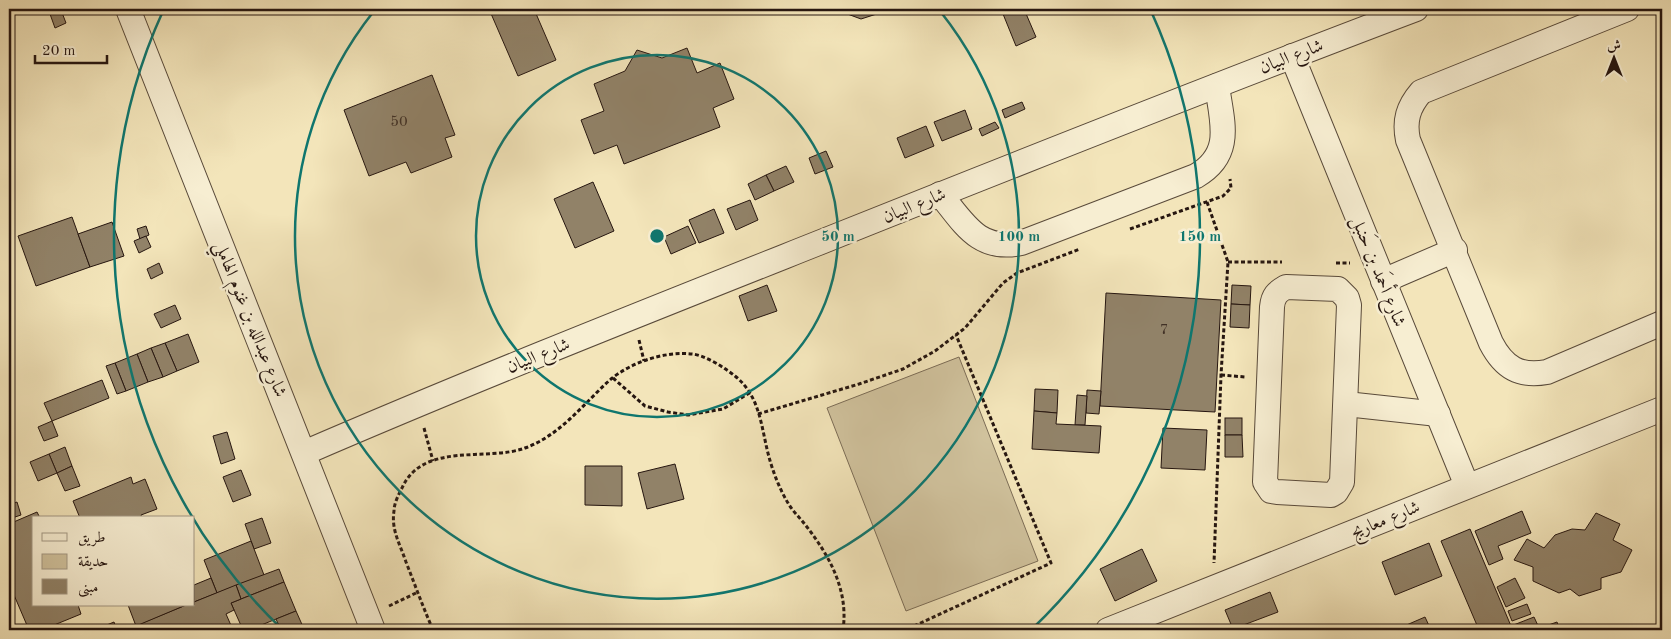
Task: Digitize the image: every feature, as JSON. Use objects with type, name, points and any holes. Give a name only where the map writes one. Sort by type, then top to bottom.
[{"type":"street","name":"شارع عبدالله بن غنوم الهاملي","points":[[128,9],[370,623]]},
{"type":"street","name":"شارع البيان","points":[[304,453],[417,404],[940,194],[1416,9]]},
{"type":"street","points":[[1626,9],[1432,86],[1421,92],[1412,102],[1407,114],[1406,128],[1408,140],[1498,356],[1507,366],[1519,373],[1533,375],[1547,372],[1662,323]]},
{"type":"street","name":"شارع أحمَد بن حَنبل","points":[[1292,56],[1467,486]]},
{"type":"street","points":[[940,194],[973,234],[984,241],[1009,246],[1177,183],[1208,169],[1217,158],[1222,146],[1223,132],[1217,86]]},
{"type":"street","points":[[1384,281],[1455,250]]},
{"type":"street","points":[[1286,287],[1338,289],[1347,298],[1349,305],[1346,404],[1342,482],[1336,492],[1326,495],[1271,490],[1267,487],[1265,477],[1272,307],[1273,298],[1278,291],[1286,287]]},
{"type":"street","points":[[1346,404],[1438,414]]},
{"type":"street","name":"شارع معاريج","points":[[1108,630],[1662,409]]},
{"type":"path","points":[[1124,232],[1223,196],[1231,188],[1230,176]]},
{"type":"path","points":[[1207,202],[1228,262],[1221,375],[1213,589]]},
{"type":"path","points":[[758,414],[860,384],[903,369],[935,351],[956,336],[1003,283],[1017,273],[1088,246]]},
{"type":"path","points":[[895,630],[914,626],[1050,563],[956,336]]},
{"type":"path","points":[[433,630],[416,594],[394,533],[394,509],[403,485],[418,469],[453,454],[504,453],[526,448],[567,422],[613,378],[639,363],[660,356],[694,354],[735,376],[751,392],[769,458],[788,502],[824,549],[836,571],[842,597],[844,630],[852,630]]},
{"type":"path","points":[[613,378],[645,406],[688,415],[723,409],[751,392]]},
{"type":"path","points":[[417,404],[433,461]]},
{"type":"path","points":[[370,623],[416,594]]},
{"type":"green space","points":[[959,357],[1038,561],[906,611],[827,408]]},
{"type":"building","points":[[489,9],[534,9],[556,60],[518,76]]},
{"type":"building","points":[[834,9],[887,9],[886,11],[861,19]]},
{"type":"building","points":[[1001,9],[1024,9],[1036,37],[1016,46]]},
{"type":"building","points":[[61,10],[66,23],[55,28],[50,14]]},
{"type":"building","points":[[687,48],[697,73],[720,63],[734,99],[713,108],[720,127],[624,164],[617,145],[594,154],[581,120],[604,111],[594,84],[625,71],[637,50],[662,58]]},
{"type":"building","points":[[432,75],[455,135],[445,138],[452,157],[411,173],[406,162],[369,176],[344,110]]},
{"type":"building","points":[[1022,102],[1025,109],[1005,118],[1002,110]]},
{"type":"building","points":[[965,110],[972,129],[942,141],[934,122]]},
{"type":"building","points":[[995,122],[999,128],[982,136],[979,129]]},
{"type":"building","points":[[926,126],[934,146],[905,158],[897,138]]},
{"type":"building","points":[[826,151],[833,167],[815,174],[809,158]]},
{"type":"building","points":[[786,166],[794,182],[774,191],[766,175]]},
{"type":"building","points":[[766,175],[774,191],[755,200],[748,184]]},
{"type":"building","points":[[593,182],[614,231],[575,248],[554,199]]},
{"type":"building","points":[[750,200],[758,220],[736,230],[727,209]]},
{"type":"building","points":[[714,209],[724,233],[699,243],[689,220]]},
{"type":"building","points":[[72,217],[90,267],[36,286],[18,236]]},
{"type":"building","points":[[112,222],[124,256],[90,267],[78,234]]},
{"type":"building","points":[[146,226],[149,235],[140,239],[137,229]]},
{"type":"building","points":[[688,226],[696,243],[671,254],[664,237]]},
{"type":"building","points":[[146,236],[151,247],[139,253],[134,241]]},
{"type":"building","points":[[159,263],[163,273],[151,279],[147,269]]},
{"type":"building","points":[[767,285],[777,311],[748,321],[739,296]]},
{"type":"building","points":[[1232,285],[1251,286],[1250,305],[1231,304]]},
{"type":"building","points":[[1106,293],[1221,300],[1215,412],[1100,406]]},
{"type":"building","points":[[1231,304],[1250,305],[1249,328],[1230,327]]},
{"type":"building","points":[[175,305],[181,319],[161,328],[154,314]]},
{"type":"building","points":[[188,334],[199,362],[177,371],[165,343]]},
{"type":"building","points":[[165,343],[177,371],[163,377],[151,348]]},
{"type":"building","points":[[151,348],[163,377],[148,382],[137,354]]},
{"type":"building","points":[[137,354],[148,382],[126,391],[115,363]]},
{"type":"building","points":[[115,363],[126,391],[117,394],[106,366]]},
{"type":"building","points":[[102,380],[109,398],[52,421],[44,403]]},
{"type":"building","points":[[1035,389],[1058,390],[1057,413],[1034,411]]},
{"type":"building","points":[[1087,390],[1101,391],[1099,414],[1086,413]]},
{"type":"building","points":[[1077,395],[1087,396],[1085,425],[1075,425]]},
{"type":"building","points":[[1034,411],[1057,413],[1056,424],[1101,426],[1099,453],[1032,449]]},
{"type":"building","points":[[1225,418],[1242,418],[1242,435],[1225,435]]},
{"type":"building","points":[[52,421],[58,436],[44,441],[38,427]]},
{"type":"building","points":[[1163,428],[1207,430],[1205,470],[1161,468]]},
{"type":"building","points":[[227,432],[235,459],[221,464],[213,436]]},
{"type":"building","points":[[1225,435],[1242,435],[1243,457],[1225,457]]},
{"type":"building","points":[[65,447],[72,466],[57,473],[49,454]]},
{"type":"building","points":[[49,454],[57,473],[38,481],[30,462]]},
{"type":"building","points":[[675,464],[684,499],[647,509],[638,473]]},
{"type":"building","points":[[72,466],[80,486],[65,491],[57,473]]},
{"type":"building","points":[[585,466],[622,466],[622,506],[585,505]]},
{"type":"building","points":[[241,470],[251,495],[233,502],[223,477]]},
{"type":"building","points":[[131,477],[133,484],[145,479],[157,509],[141,516],[79,516],[73,501]]},
{"type":"building","points":[[17,502],[21,515],[9,519],[9,505]]},
{"type":"building","points":[[1522,511],[1531,533],[1498,546],[1503,559],[1489,565],[1475,531]]},
{"type":"building","points":[[37,512],[39,516],[32,516],[32,606],[78,606],[81,614],[42,630],[29,630],[14,595],[9,598],[9,524]]},
{"type":"building","points":[[1596,513],[1620,524],[1613,540],[1632,550],[1621,572],[1601,578],[1601,589],[1579,596],[1570,589],[1559,593],[1533,581],[1533,567],[1514,560],[1527,539],[1544,548],[1555,535],[1572,529],[1585,530]]},
{"type":"building","points":[[262,518],[271,543],[254,549],[245,524]]},
{"type":"building","points":[[1470,529],[1513,630],[1479,630],[1441,541]]},
{"type":"building","points":[[251,541],[264,575],[217,593],[204,560]]},
{"type":"building","points":[[1429,543],[1442,576],[1395,595],[1382,562]]},
{"type":"building","points":[[1142,549],[1157,581],[1115,601],[1100,569]]},
{"type":"building","points":[[279,569],[284,582],[241,599],[236,585]]},
{"type":"building","points":[[211,578],[217,593],[195,602],[195,585]]},
{"type":"building","points":[[1515,578],[1525,598],[1506,607],[1497,587]]},
{"type":"building","points":[[284,582],[296,611],[249,630],[243,630],[231,603]]},
{"type":"building","points":[[236,585],[241,599],[231,603],[234,610],[226,614],[233,630],[125,630],[184,606],[195,606],[195,602]]},
{"type":"building","points":[[1270,592],[1278,612],[1233,629],[1225,610]]},
{"type":"building","points":[[1527,604],[1531,614],[1512,621],[1508,611]]},
{"type":"building","points":[[128,606],[184,606],[136,626]]},
{"type":"building","points":[[296,611],[304,629],[281,630],[276,619]]},
{"type":"building","points":[[1425,617],[1431,630],[1395,630]]},
{"type":"building","points":[[1534,617],[1540,630],[1513,630],[1511,626]]},
{"type":"building","points":[[114,622],[117,630],[97,630],[97,629]]},
{"type":"building","points":[[1557,622],[1560,630],[1540,630],[1540,628]]}]
